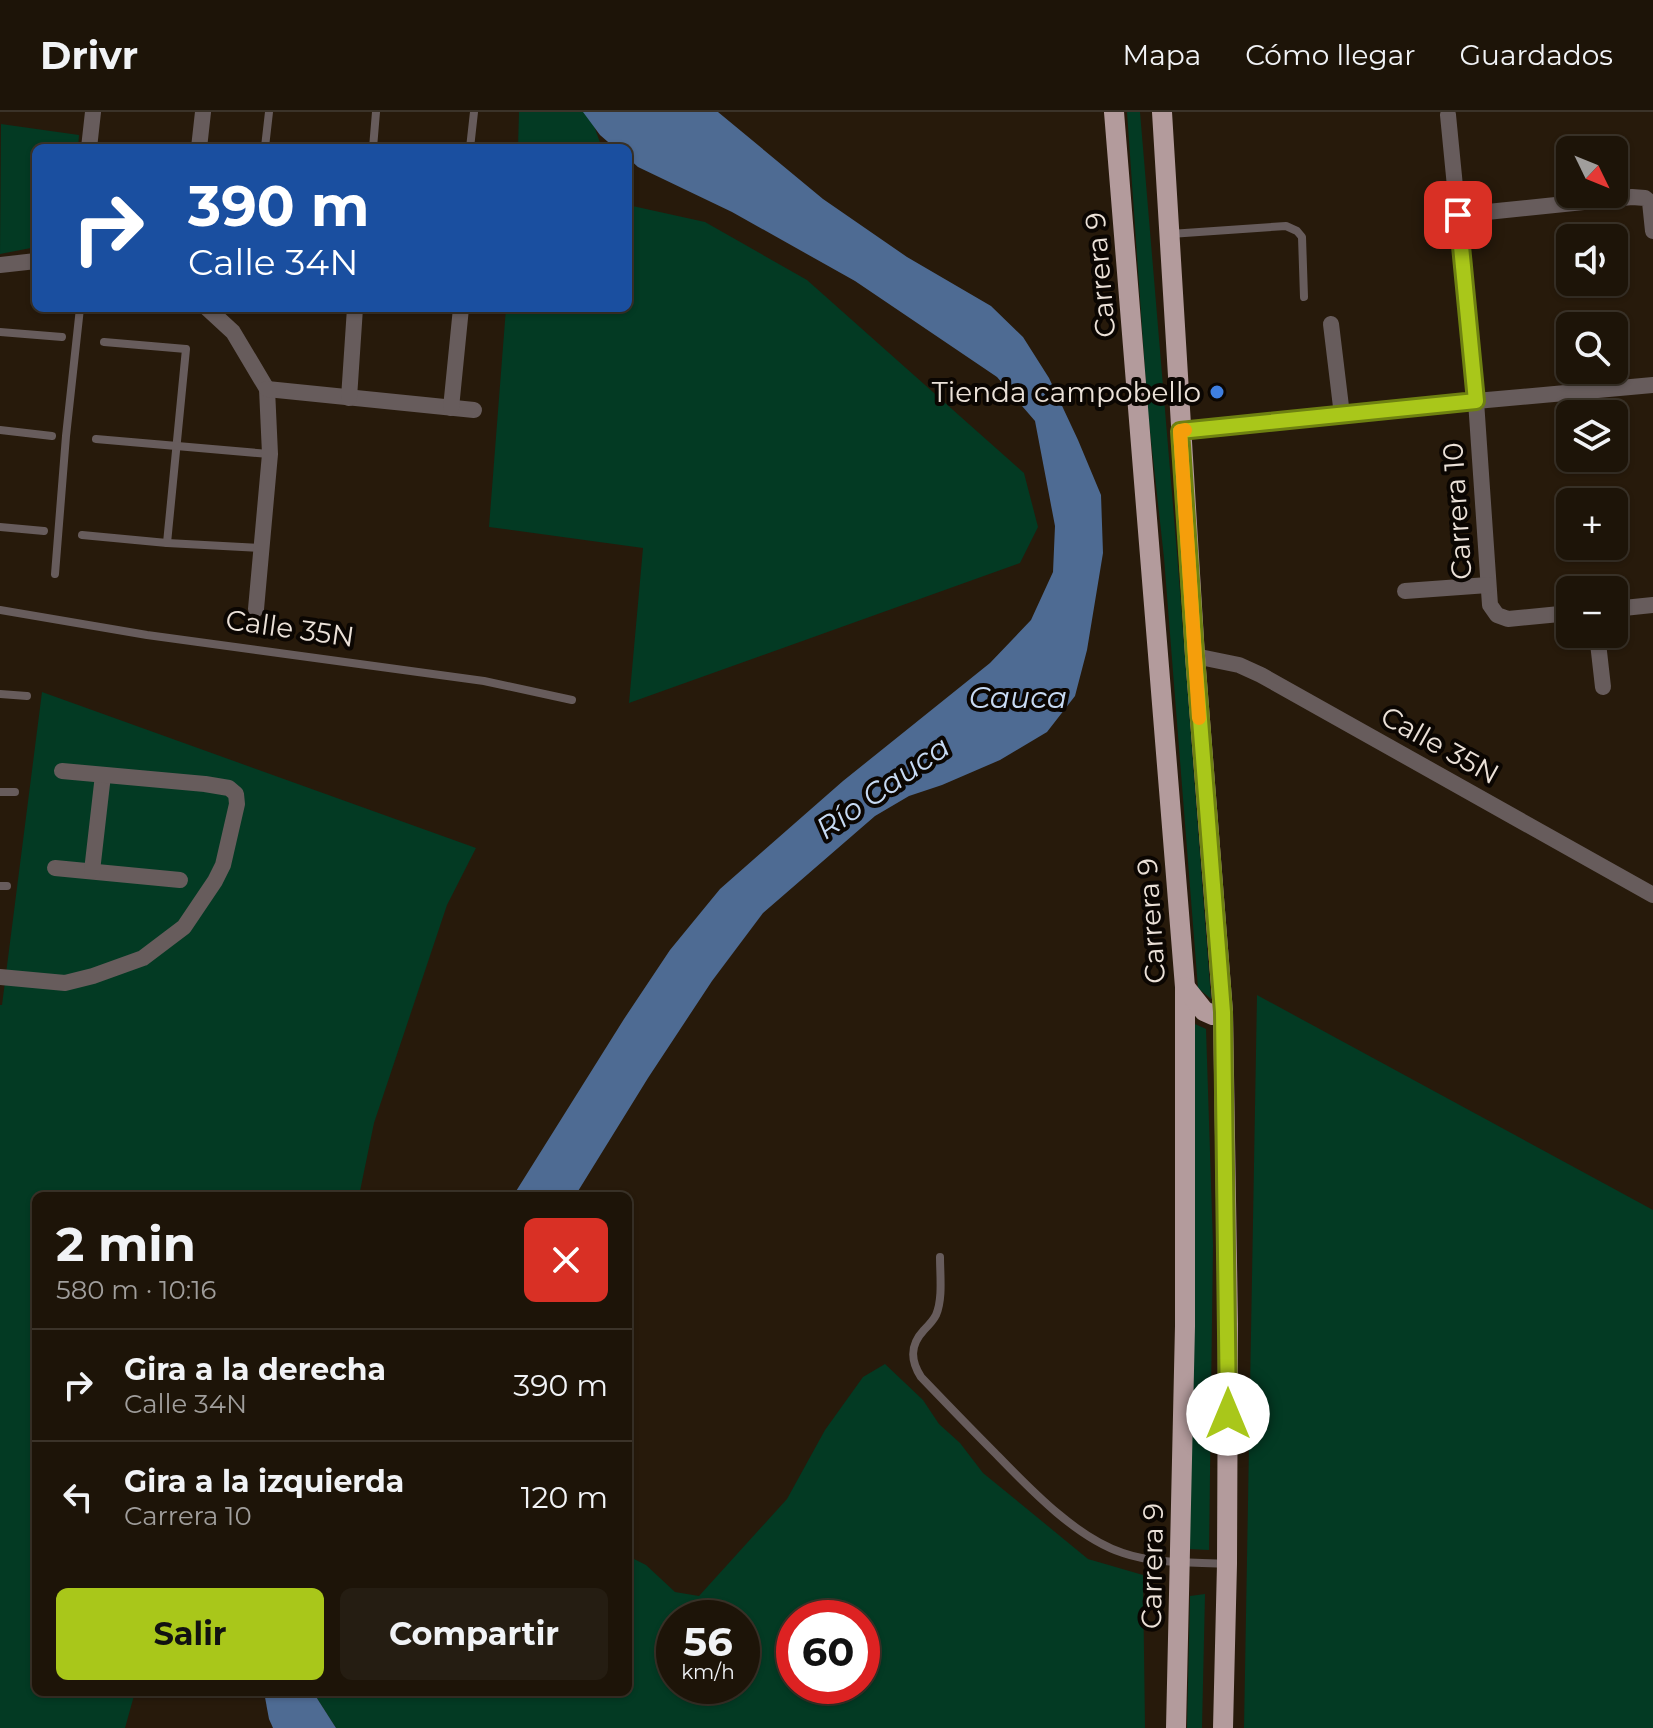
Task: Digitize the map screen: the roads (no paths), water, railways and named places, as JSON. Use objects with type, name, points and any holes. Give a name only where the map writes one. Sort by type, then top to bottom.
[{"type":"main road","name":"Carrera 9","points":[[1114,112],[1185,987],[1185,1326],[1176,1728]]},
{"type":"main road","points":[[1165,113],[1180,431],[1223,1012],[1228,1324],[1223,1728]]},
{"type":"main road","points":[[1185,987],[1204,1011],[1213,1015],[1223,1012]]},
{"type":"street","points":[[89,144],[93,112]]},
{"type":"street","points":[[199,144],[203,112]]},
{"type":"street","name":"Carrera 10","points":[[1448,115],[1476,401],[1490,605],[1497,615],[1508,619],[1556,614]]},
{"type":"street","points":[[1458,215],[1645,198],[1650,202],[1653,231]]},
{"type":"street","points":[[0,265],[32,261]]},
{"type":"street","points":[[211,312],[233,332],[267,389],[270,454],[256,609]]},
{"type":"street","points":[[349,398],[355,312]]},
{"type":"street","points":[[451,408],[461,312]]},
{"type":"street","points":[[1331,324],[1342,415]]},
{"type":"street","points":[[1180,431],[1653,385]]},
{"type":"street","points":[[267,389],[474,410]]},
{"type":"street","points":[[1405,591],[1488,585]]},
{"type":"street","points":[[1628,608],[1653,605]]},
{"type":"street","points":[[1599,648],[1603,687]]},
{"type":"street","name":"Calle 35N","points":[[1195,656],[1239,665],[1261,675],[1653,895]]},
{"type":"street","points":[[0,977],[65,983],[143,958],[184,927],[223,865],[237,804],[236,794],[229,788],[62,771]]},
{"type":"street","points":[[92,871],[103,775]]},
{"type":"street","points":[[55,868],[180,880]]},
{"type":"lane","points":[[265,144],[269,112]]},
{"type":"lane","points":[[373,144],[376,112]]},
{"type":"lane","points":[[470,144],[474,112]]},
{"type":"lane","points":[[1170,234],[1286,226],[1297,231],[1302,237],[1304,297]]},
{"type":"lane","points":[[55,574],[80,312]]},
{"type":"lane","points":[[0,332],[62,337]]},
{"type":"lane","points":[[104,342],[186,349],[167,543]]},
{"type":"lane","points":[[0,430],[52,436]]},
{"type":"lane","points":[[96,439],[270,454]]},
{"type":"lane","points":[[0,527],[44,531]]},
{"type":"lane","points":[[82,535],[261,548]]},
{"type":"lane","name":"Calle 35N","points":[[0,610],[147,635],[484,681],[572,700]]},
{"type":"lane","points":[[0,694],[27,696]]},
{"type":"lane","points":[[0,792],[15,792]]},
{"type":"lane","points":[[940,1257],[939,1305],[935,1316],[914,1344],[912,1357],[921,1377],[1044,1501],[1084,1534],[1125,1554],[1181,1562],[1227,1564]]},
{"type":"water","name":"Cauca","points":[[583,112],[718,112],[823,199],[907,257],[991,306],[1023,337],[1049,378],[1078,440],[1101,495],[1103,553],[1087,650],[1075,696],[1047,732],[1000,760],[909,796],[875,816],[763,913],[712,981],[577,1192],[516,1192],[670,950],[720,889],[843,781],[990,663],[1031,620],[1053,572],[1055,526],[1035,421],[997,377],[855,281],[732,212],[638,167],[632,162],[632,144],[610,144]]},
{"type":"water","points":[[265,1696],[316,1696],[336,1728],[273,1728]]},
{"type":"place","name":"Tienda campobello","points":[[1217,392]]},
{"type":"water label","name":"Río Cauca","points":[[883,788]]}]
